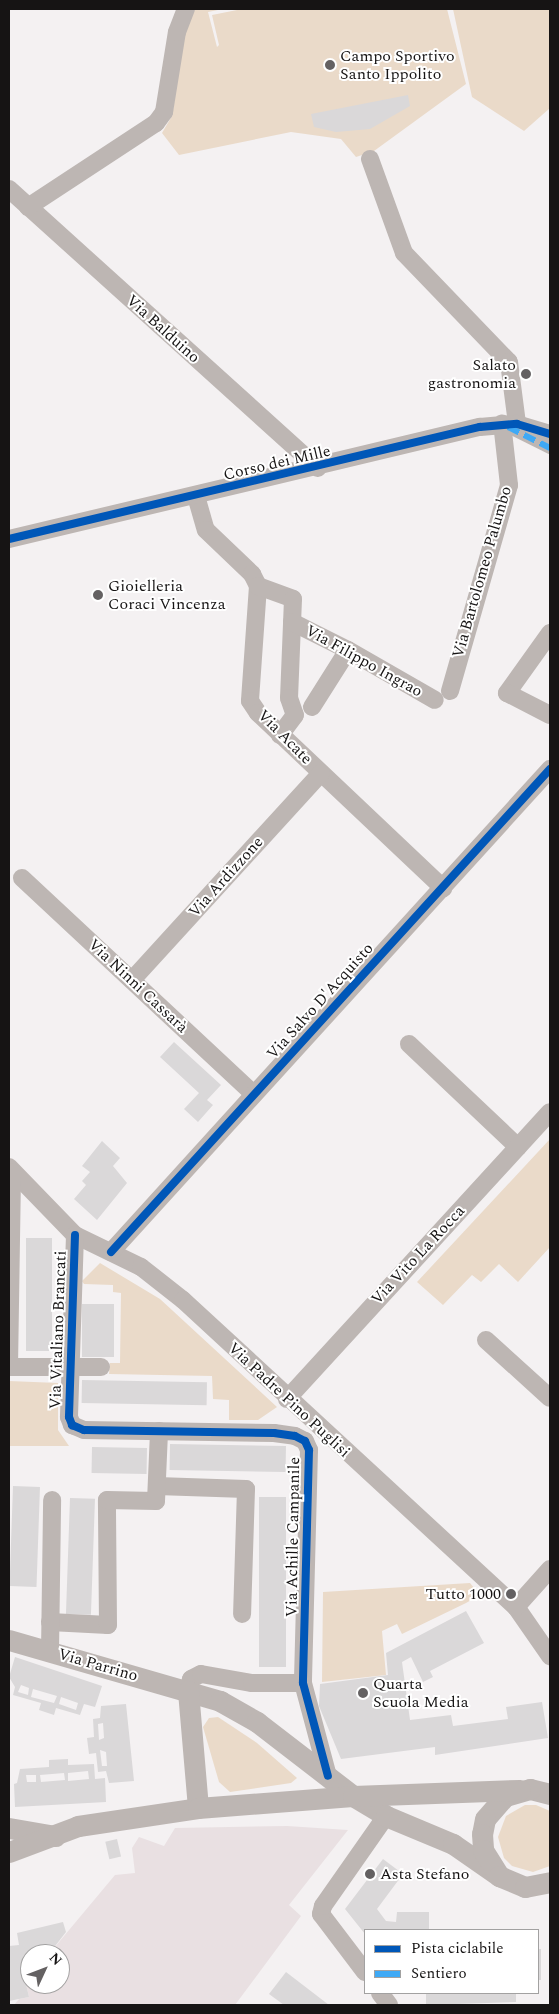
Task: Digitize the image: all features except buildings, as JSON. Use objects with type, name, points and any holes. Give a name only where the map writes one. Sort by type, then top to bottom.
[{"type":"street","points":[[28,207],[156,123],[164,112],[177,32],[186,9]]},
{"type":"street","name":"Via Bartolomeo Palumbo","points":[[370,159],[404,253],[509,362],[509,485],[442,696]]},
{"type":"street","name":"Via Balduino","points":[[9,189],[318,468]]},
{"type":"street","points":[[509,423],[550,434]]},
{"type":"street","points":[[509,423],[550,448]]},
{"type":"street","name":"Corso dei Mille","points":[[9,539],[509,423]]},
{"type":"street","points":[[196,496],[206,530],[252,574],[258,586],[293,599],[289,698],[296,715],[280,735]]},
{"type":"street","name":"Via Acate","points":[[258,586],[250,701],[258,713],[280,735],[443,888]]},
{"type":"street","name":"Via Filippo Ingrao","points":[[292,622],[442,696]]},
{"type":"street","points":[[550,633],[507,693],[550,715]]},
{"type":"street","points":[[312,707],[348,650]]},
{"type":"street","name":"Via Salvo D'Acquisto","points":[[111,1252],[550,769]]},
{"type":"street","name":"Via Ardizzone","points":[[132,980],[321,773]]},
{"type":"street","name":"Via Ninni Cassarà","points":[[22,878],[254,1094]]},
{"type":"street","points":[[409,1044],[518,1147]]},
{"type":"street","name":"Via Vito La Rocca","points":[[287,1399],[550,1112]]},
{"type":"street","points":[[11,1169],[9,1367],[101,1367]]},
{"type":"street","name":"Via Padre Pino Puglisi","points":[[11,1169],[75,1235],[141,1268],[183,1300],[287,1399],[516,1607],[550,1656]]},
{"type":"street","name":"Via Vitaliano Brancati","points":[[72,1425],[69,1417],[75,1235]]},
{"type":"street","points":[[486,1340],[550,1398]]},
{"type":"street","name":"Via Achille Campanile","points":[[72,1425],[84,1430],[274,1433],[295,1436],[305,1441],[309,1450],[303,1683],[328,1776]]},
{"type":"street","points":[[50,1622],[108,1625],[107,1500],[156,1501],[159,1431]]},
{"type":"street","points":[[156,1486],[246,1489],[242,1614]]},
{"type":"street","points":[[50,1652],[52,1500]]},
{"type":"street","points":[[516,1607],[550,1569]]},
{"type":"street","name":"Via Parrino","points":[[9,1640],[220,1701],[257,1722],[353,1796],[386,1816],[453,1844],[499,1876],[525,1887],[547,1886]]},
{"type":"street","points":[[198,1808],[188,1691],[191,1679],[201,1674],[252,1684],[303,1683]]},
{"type":"street","points":[[9,1852],[56,1836],[78,1826],[198,1808],[353,1796],[538,1789]]},
{"type":"street","points":[[499,1876],[483,1850],[485,1819],[505,1796],[538,1789]]},
{"type":"street","points":[[364,1971],[321,1914],[323,1906],[386,1816]]},
{"type":"street","points":[[9,1828],[56,1836]]},
{"type":"street","points":[[381,1994],[389,2005]]},
{"type":"shaded area","name":"Campo Sportivo Santo Ippolito","points":[[195,9],[223,9],[208,12],[217,47],[219,45],[212,15],[242,9],[447,9],[466,84],[374,151],[356,157],[341,139],[291,132],[179,155],[162,133],[172,116],[185,30]]},
{"type":"shaded area","points":[[453,9],[550,9],[550,108],[524,131],[472,97]]},
{"type":"shaded area","points":[[550,1139],[550,1247],[518,1282],[499,1264],[481,1282],[472,1275],[443,1305],[417,1282]]},
{"type":"shaded area","points":[[100,1263],[160,1299],[277,1407],[258,1420],[229,1420],[229,1400],[213,1399],[212,1376],[109,1374],[110,1363],[120,1363],[121,1293],[113,1292],[113,1285],[84,1284],[82,1281]]},
{"type":"shaded area","points":[[9,1381],[58,1383],[58,1430],[69,1446],[9,1446]]},
{"type":"shaded area","points":[[470,1583],[480,1595],[466,1603],[402,1634],[397,1624],[382,1631],[386,1675],[322,1682],[323,1592]]},
{"type":"shaded area","points":[[218,1717],[257,1743],[297,1778],[291,1783],[230,1792],[219,1782],[203,1727],[209,1718]]},
{"type":"shaded area","points":[[525,1805],[536,1805],[550,1811],[550,1866],[533,1872],[512,1866],[504,1858],[498,1837],[506,1816]]},
{"type":"shaded area","points":[[287,1826],[348,1830],[289,1905],[301,1916],[235,2005],[14,2005],[19,1999],[29,1997],[28,1994],[70,1994],[70,1944],[57,1944],[115,1875],[135,1873],[132,1848],[139,1837],[164,1846],[175,1828]]},
{"type":"marked path","points":[[508,427],[550,448]]},
{"type":"cycle path","points":[[9,539],[480,427],[517,424],[550,434]]},
{"type":"cycle path","points":[[111,1252],[550,769]]},
{"type":"cycle path","points":[[75,1235],[69,1417],[72,1425],[84,1430],[274,1433],[295,1436],[305,1441],[309,1450],[303,1683],[328,1776]]},
{"type":"place","name":"Campo Sportivo Santo Ippolito","points":[[330,65]]},
{"type":"place","name":"Salato gastronomia","points":[[526,374]]},
{"type":"place","name":"Gioielleria Coraci Vincenza","points":[[98,595]]},
{"type":"place","name":"Tutto 1000","points":[[511,1594]]},
{"type":"place","name":"Quarta Scuola Media","points":[[363,1693]]},
{"type":"place","name":"Asta Stefano","points":[[370,1874]]}]
